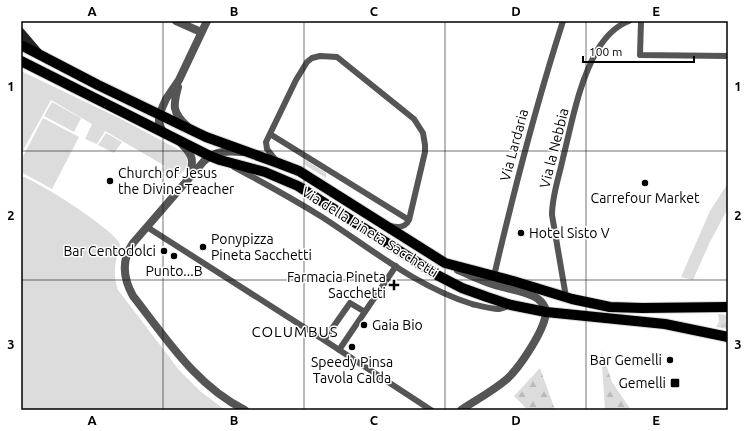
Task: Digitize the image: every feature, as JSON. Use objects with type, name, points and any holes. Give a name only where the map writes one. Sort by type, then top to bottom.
[{"type":"main road","name":"Via della Pineta Sacchetti","points":[[21,32],[42,55]]},
{"type":"main road","name":"Via della Pineta Sacchetti","points":[[21,45],[98,85],[197,133],[278,163],[305,175],[445,263],[566,297],[618,308],[728,307]]},
{"type":"main road","name":"Via della Pineta Sacchetti","points":[[21,61],[210,156],[255,169],[291,182],[437,275],[469,290],[511,305],[546,312],[665,324],[728,337]]},
{"type":"street","points":[[176,21],[201,32]]},
{"type":"street","points":[[163,132],[159,123],[159,115],[166,99],[179,80],[207,21]]},
{"type":"street","name":"Via Lardaria","points":[[494,276],[513,196],[546,74],[563,21]]},
{"type":"street","name":"Via la Nebbia","points":[[566,297],[552,215],[556,187],[581,88],[589,67],[599,47],[608,35],[620,25],[629,21]]},
{"type":"street","points":[[641,21],[640,55],[728,56]]},
{"type":"street","points":[[324,55],[337,57],[414,119],[421,128],[425,139],[425,152],[409,220],[270,134],[296,80],[307,62],[315,57],[324,55]]},
{"type":"street","points":[[179,80],[174,102],[176,112],[181,121],[197,133]]},
{"type":"street","name":"Via della Pineta Sacchetti","points":[[270,134],[266,142],[266,147],[278,163]]},
{"type":"street","points":[[178,139],[190,152],[193,158],[189,179]]},
{"type":"street","name":"Via della Pineta Sacchetti","points":[[210,156],[221,152],[251,153]]},
{"type":"street","points":[[210,156],[133,243],[127,253],[124,272],[128,287],[133,296],[195,373],[211,388],[245,410]]},
{"type":"street","name":"Via della Pineta Sacchetti","points":[[220,160],[301,204],[439,292],[460,300],[496,309],[511,305]]},
{"type":"street","name":"Via della Pineta Sacchetti","points":[[384,224],[402,227],[407,225],[409,220]]},
{"type":"street","points":[[147,227],[431,410]]},
{"type":"street","name":"Via della Pineta Sacchetti","points":[[445,263],[494,285],[534,296],[544,304],[546,312]]},
{"type":"street","points":[[339,350],[396,266]]},
{"type":"street","points":[[324,340],[350,302],[365,312]]},
{"type":"street","points":[[461,410],[502,383],[513,373],[529,351],[541,329],[546,312]]},
{"type":"green space","points":[[21,71],[121,119],[183,152],[187,158],[185,169],[180,174],[163,170],[165,166],[105,131],[97,144],[85,139],[92,124],[51,100],[21,154]]},
{"type":"green space","points":[[52,102],[81,118],[74,132],[44,116]]},
{"type":"green space","points":[[43,118],[79,137],[52,189],[21,172],[21,160]]},
{"type":"green space","points":[[106,133],[122,142],[114,153],[98,145]]},
{"type":"green space","points":[[304,159],[326,173],[326,178],[305,165]]},
{"type":"green space","points":[[21,176],[59,196],[93,219],[116,239],[120,245],[115,269],[115,278],[118,290],[179,370],[200,391],[225,410],[21,410]]},
{"type":"green space","points":[[728,183],[728,208],[709,244],[693,280],[681,277],[710,211]]},
{"type":"green space","points":[[718,314],[728,315],[728,329],[716,327],[719,322]]},
{"type":"green space","points":[[601,350],[612,382],[631,410],[605,410]]},
{"type":"green space","points":[[540,368],[555,410],[528,410],[514,396]]},
{"type":"place","name":"Church of Jesus the Divine Teacher","points":[[110,181]]},
{"type":"place","name":"Carrefour Market","points":[[645,183]]},
{"type":"place","name":"Hotel Sisto V","points":[[521,233]]},
{"type":"place","name":"Ponypizza Pineta Sacchetti","points":[[203,247]]},
{"type":"place","name":"Bar Centodolci","points":[[164,251]]},
{"type":"place","name":"Punto...B","points":[[174,256]]},
{"type":"place","name":"Farmacia Pineta Sacchetti","points":[[394,285]]},
{"type":"place","name":"Gaia Bio","points":[[364,325]]},
{"type":"place","name":"Speedy Pinsa Tavola Calda","points":[[352,347]]},
{"type":"place","name":"Bar Gemelli","points":[[670,360]]},
{"type":"place","name":"Gemelli","points":[[675,383]]},
{"type":"district","name":"COLUMBUS","points":[[295,332]]}]
